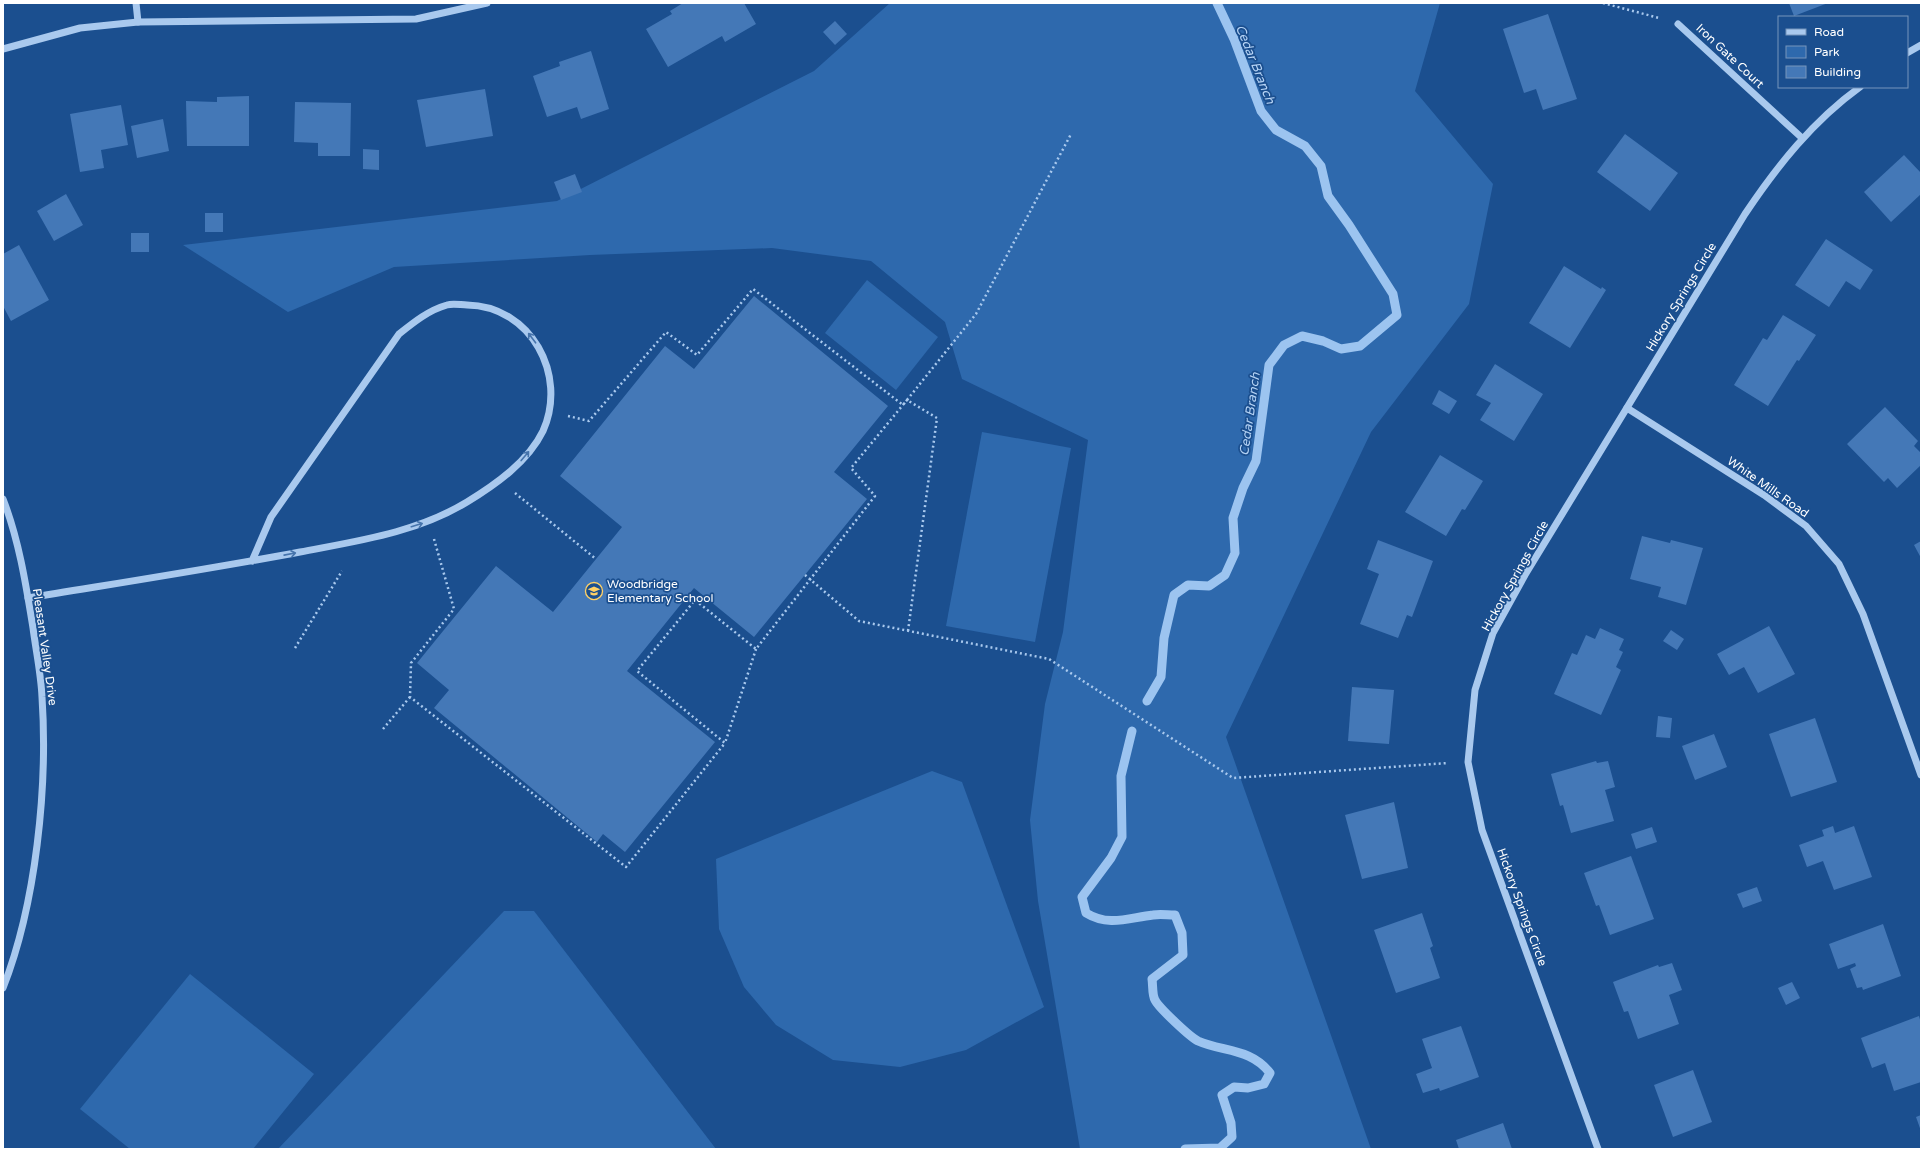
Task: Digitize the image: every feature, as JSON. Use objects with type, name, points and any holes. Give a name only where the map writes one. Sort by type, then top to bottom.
[{"type":"street","points":[[136,3],[138,22]]},
{"type":"street","points":[[3,48],[80,28],[138,22],[416,19],[487,3]]},
{"type":"street","name":"Iron Gate Court","points":[[1678,24],[1802,138]]},
{"type":"street","points":[[1908,53],[1921,45]]},
{"type":"street","name":"Hickory Springs Circle","points":[[1598,1149],[1482,830],[1468,762],[1475,690],[1493,633],[1525,574],[1745,214],[1769,178],[1802,138],[1859,88]]},
{"type":"street","points":[[28,598],[252,561],[384,535],[429,521],[466,503],[499,480],[524,458],[542,432],[550,412],[551,381],[542,352],[527,331],[502,312],[478,305],[448,304],[422,316],[399,334],[276,511],[252,561]]},
{"type":"street","name":"White Mills Road","points":[[1627,408],[1764,495],[1806,526],[1839,564],[1863,614],[1921,775]]},
{"type":"street","name":"Pleasant Valley Drive","points":[[3,499],[10,517],[28,598],[42,696],[43,786],[33,875],[13,963],[3,988]]},
{"type":"path","points":[[1603,3],[1678,24]]},
{"type":"path","points":[[410,697],[626,867],[725,743],[756,649],[875,496],[851,468],[976,314],[1071,134]]},
{"type":"path","points":[[550,412],[589,421],[666,332],[697,355],[753,289],[902,405],[907,400]]},
{"type":"path","points":[[907,400],[938,418],[908,631]]},
{"type":"path","points":[[499,480],[596,559]]},
{"type":"path","points":[[383,728],[410,697],[411,663],[454,609],[429,521]]},
{"type":"path","points":[[295,648],[342,571]]},
{"type":"path","points":[[805,575],[859,621],[1049,659],[1233,778],[1468,762]]},
{"type":"path","points":[[725,743],[636,671],[695,600],[756,649]]},
{"type":"green space","points":[[890,3],[1440,3],[1415,91],[1493,184],[1469,304],[1371,432],[1226,737],[1371,1149],[1080,1149],[1038,901],[1030,820],[1045,704],[1063,632],[1088,440],[962,379],[945,322],[871,261],[772,248],[590,255],[394,267],[288,312],[183,245],[557,201],[814,71]]},
{"type":"green space","points":[[867,280],[938,337],[896,390],[825,333]]},
{"type":"green space","points":[[982,432],[1071,448],[1035,642],[946,626]]},
{"type":"green space","points":[[932,771],[962,782],[1044,1007],[966,1050],[900,1067],[833,1060],[776,1025],[744,987],[719,929],[716,859]]},
{"type":"green space","points":[[504,911],[534,911],[716,1149],[278,1149]]},
{"type":"green space","points":[[190,974],[314,1074],[253,1149],[130,1149],[80,1109]]},
{"type":"building","points":[[683,3],[744,3],[756,24],[725,42],[722,36],[668,67],[646,29],[672,14],[670,11]]},
{"type":"building","points":[[1789,3],[1828,3],[1794,16]]},
{"type":"building","points":[[1548,14],[1577,99],[1543,110],[1536,89],[1524,93],[1503,29]]},
{"type":"building","points":[[835,21],[847,34],[835,45],[823,32]]},
{"type":"building","points":[[591,51],[609,109],[581,119],[577,107],[547,117],[533,76],[560,66],[559,62]]},
{"type":"building","points":[[485,89],[493,136],[426,147],[417,100]]},
{"type":"building","points":[[249,96],[249,146],[187,146],[186,101],[217,102],[217,97]]},
{"type":"building","points":[[295,102],[351,103],[350,156],[318,156],[318,143],[294,142]]},
{"type":"building","points":[[121,105],[128,145],[101,150],[104,168],[80,172],[70,114]]},
{"type":"building","points":[[163,119],[169,151],[137,158],[131,126]]},
{"type":"building","points":[[1625,134],[1678,173],[1650,211],[1597,172]]},
{"type":"building","points":[[363,149],[379,150],[379,170],[363,169]]},
{"type":"building","points":[[1904,155],[1921,173],[1921,194],[1891,222],[1864,192]]},
{"type":"building","points":[[575,174],[582,192],[561,200],[554,182]]},
{"type":"building","points":[[66,194],[83,225],[54,241],[37,211]]},
{"type":"building","points":[[205,213],[223,213],[223,232],[205,232]]},
{"type":"building","points":[[131,233],[149,233],[149,252],[131,252]]},
{"type":"building","points":[[1826,239],[1873,270],[1860,290],[1846,281],[1829,307],[1795,285]]},
{"type":"building","points":[[19,245],[49,300],[11,321],[3,306],[3,254]]},
{"type":"building","points":[[1564,266],[1601,289],[1602,287],[1606,290],[1570,348],[1529,323]]},
{"type":"building","points":[[754,296],[888,406],[834,472],[867,499],[754,637],[694,588],[627,671],[715,742],[625,852],[603,834],[597,842],[434,708],[449,690],[417,663],[496,566],[553,612],[622,527],[560,476],[665,346],[694,369]]},
{"type":"building","points":[[1783,315],[1816,335],[1799,361],[1797,360],[1768,406],[1734,385],[1763,338],[1767,340]]},
{"type":"building","points":[[1495,364],[1543,394],[1514,441],[1480,420],[1491,403],[1476,395]]},
{"type":"building","points":[[1439,390],[1457,401],[1449,414],[1432,404]]},
{"type":"building","points":[[1885,407],[1918,441],[1914,446],[1921,453],[1921,465],[1897,488],[1888,478],[1884,482],[1847,444]]},
{"type":"building","points":[[1440,455],[1483,481],[1465,510],[1462,509],[1446,536],[1405,512]]},
{"type":"building","points":[[1642,536],[1670,543],[1671,540],[1703,548],[1686,605],[1658,597],[1661,587],[1630,579]]},
{"type":"building","points":[[1378,540],[1433,561],[1412,617],[1407,615],[1398,638],[1360,624],[1379,574],[1367,569]]},
{"type":"building","points":[[1921,541],[1921,558],[1914,545]]},
{"type":"building","points":[[1769,626],[1795,674],[1758,693],[1744,667],[1729,675],[1717,654]]},
{"type":"building","points":[[1600,628],[1624,639],[1619,650],[1623,652],[1616,667],[1621,670],[1601,715],[1554,694],[1572,653],[1577,655],[1586,635],[1595,639]]},
{"type":"building","points":[[1671,630],[1684,639],[1677,650],[1663,641]]},
{"type":"building","points":[[1352,687],[1394,690],[1389,744],[1348,741]]},
{"type":"building","points":[[1658,716],[1672,718],[1670,738],[1656,737]]},
{"type":"building","points":[[1815,718],[1837,782],[1791,797],[1769,734]]},
{"type":"building","points":[[1714,734],[1727,767],[1695,780],[1682,746]]},
{"type":"building","points":[[1596,761],[1597,763],[1608,761],[1615,787],[1605,790],[1614,821],[1571,833],[1563,805],[1560,806],[1551,774]]},
{"type":"building","points":[[1394,802],[1408,868],[1362,879],[1345,815]]},
{"type":"building","points":[[1833,826],[1835,833],[1854,826],[1872,877],[1834,890],[1823,861],[1807,867],[1799,845],[1824,836],[1822,830]]},
{"type":"building","points":[[1652,827],[1657,842],[1636,849],[1631,834]]},
{"type":"building","points":[[1631,856],[1654,919],[1610,935],[1599,905],[1596,906],[1584,873]]},
{"type":"building","points":[[1757,887],[1762,901],[1743,908],[1737,894]]},
{"type":"building","points":[[1422,913],[1433,946],[1430,948],[1440,978],[1396,993],[1374,930]]},
{"type":"building","points":[[1883,924],[1901,976],[1863,990],[1862,987],[1857,988],[1850,969],[1856,966],[1855,963],[1838,969],[1829,944]]},
{"type":"building","points":[[1672,963],[1682,990],[1669,995],[1679,1024],[1638,1039],[1628,1011],[1624,1012],[1613,982],[1658,965],[1659,967]]},
{"type":"building","points":[[1792,982],[1800,998],[1786,1005],[1778,988]]},
{"type":"building","points":[[1919,1016],[1921,1023],[1921,1082],[1894,1091],[1885,1063],[1872,1068],[1861,1038]]},
{"type":"building","points":[[1461,1026],[1479,1077],[1440,1091],[1439,1088],[1423,1093],[1416,1074],[1432,1068],[1422,1039]]},
{"type":"building","points":[[1693,1070],[1712,1122],[1673,1137],[1654,1085]]},
{"type":"building","points":[[1921,1115],[1921,1131],[1916,1117]]},
{"type":"building","points":[[1503,1123],[1512,1149],[1459,1149],[1456,1140]]},
{"type":"waterway","name":"Cedar Branch","points":[[1147,701],[1161,677],[1164,638],[1174,595],[1188,585],[1209,586],[1225,575],[1235,553],[1233,518],[1243,488],[1256,461],[1269,365],[1284,345],[1302,336],[1323,341],[1341,349],[1360,346],[1397,315],[1393,294],[1349,225],[1328,196],[1321,166],[1305,146],[1276,130],[1261,111],[1234,39],[1217,3]]},
{"type":"waterway","name":"Cedar Branch","points":[[1132,731],[1121,776],[1122,837],[1111,858],[1082,897],[1086,913],[1103,920],[1111,921],[1156,915],[1175,915],[1182,933],[1183,955],[1152,979],[1155,1000],[1175,1022],[1198,1041],[1207,1045],[1245,1055],[1254,1059],[1270,1073],[1264,1084],[1248,1088],[1234,1087],[1222,1095],[1231,1123],[1232,1137],[1220,1148],[1185,1149]]},
{"type":"place","name":"Woodbridge Elementary School","points":[[594,591]]}]
